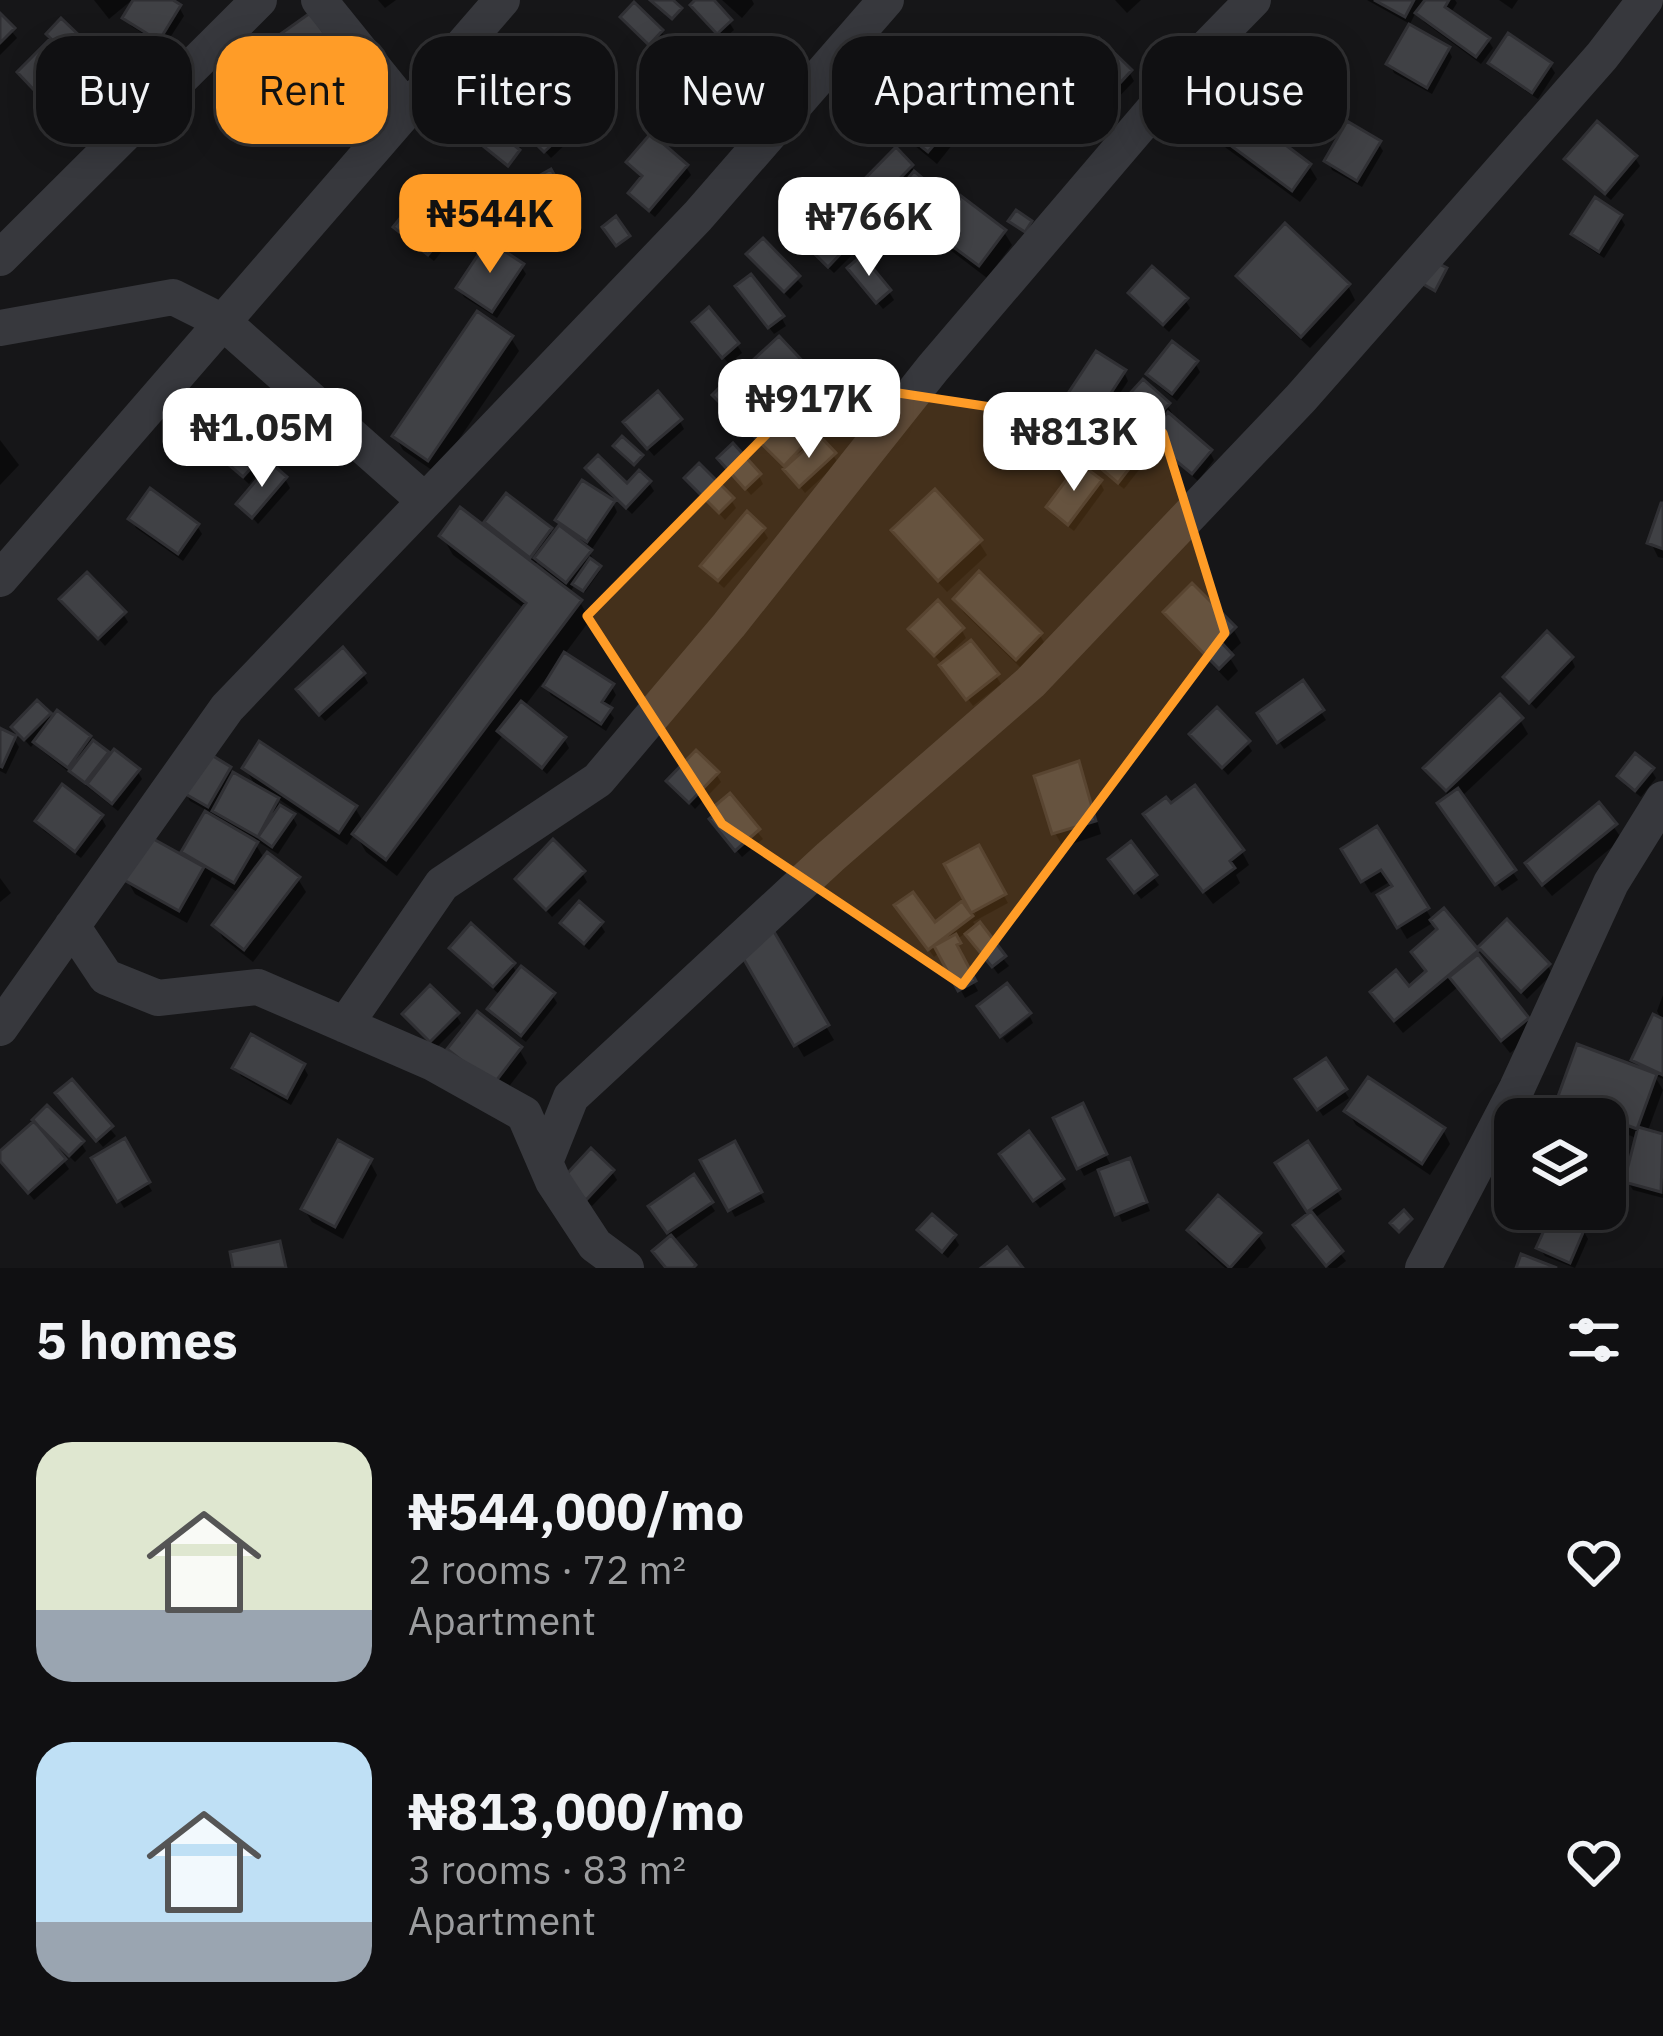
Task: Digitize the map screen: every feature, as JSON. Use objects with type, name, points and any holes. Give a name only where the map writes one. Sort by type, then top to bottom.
[{"type":"street","points":[[0,258],[259,0]]},
{"type":"street","points":[[319,0],[407,109]]},
{"type":"street","points":[[0,579],[502,0]]},
{"type":"street","points":[[0,1028],[227,707],[698,217],[886,0]]},
{"type":"street","points":[[345,1024],[442,884],[598,780],[730,626],[948,350],[1206,48],[1253,0]]},
{"type":"street","points":[[544,1162],[571,1097],[830,856],[1030,683],[1301,398],[1602,56],[1645,0]]},
{"type":"street","points":[[0,328],[173,297],[223,322],[425,500]]},
{"type":"street","points":[[1424,1268],[1516,1088],[1611,883],[1663,799]]},
{"type":"street","points":[[72,926],[106,977],[158,998],[258,986],[433,1063],[524,1114],[553,1181],[595,1245],[626,1268]]},
{"type":"highlighted area","points":[[819,381],[1163,433],[1225,633],[962,985],[722,824],[587,616]]},
{"type":"building","points":[[133,0],[173,0],[181,5],[162,36],[151,36],[122,18]]},
{"type":"building","points":[[650,0],[673,0],[682,8],[672,19]]},
{"type":"building","points":[[695,0],[714,0],[732,20],[717,34],[690,5]]},
{"type":"building","points":[[1374,0],[1414,0],[1405,17]]},
{"type":"building","points":[[1425,0],[1449,0],[1445,7],[1490,38],[1476,57],[1415,13]]},
{"type":"building","points":[[634,2],[663,30],[657,36],[640,36],[620,17]]},
{"type":"building","points":[[0,13],[15,28],[0,43]]},
{"type":"building","points":[[310,13],[326,36],[278,36]]},
{"type":"building","points":[[61,18],[80,36],[48,36]]},
{"type":"building","points":[[1409,24],[1450,47],[1427,88],[1386,64]]},
{"type":"building","points":[[1508,33],[1552,63],[1532,93],[1488,63]]},
{"type":"building","points":[[36,53],[36,92],[17,72]]},
{"type":"building","points":[[1118,56],[1132,70],[1118,85]]},
{"type":"building","points":[[1347,121],[1381,141],[1357,181],[1324,161],[1334,144],[1347,144]]},
{"type":"building","points":[[1597,121],[1637,156],[1605,194],[1564,159]]},
{"type":"building","points":[[513,144],[520,150],[508,166],[483,146]]},
{"type":"building","points":[[642,144],[664,144],[688,165],[649,211],[628,193],[642,176],[626,162]]},
{"type":"building","points":[[1229,144],[1284,144],[1311,164],[1292,191]]},
{"type":"building","points":[[896,147],[913,165],[851,228],[833,211]]},
{"type":"building","points":[[551,169],[568,199],[536,217],[519,187]]},
{"type":"building","points":[[914,171],[933,187],[908,217],[889,202]]},
{"type":"building","points":[[940,180],[1006,230],[979,266],[913,217]]},
{"type":"building","points":[[430,181],[465,209],[428,255],[393,227]]},
{"type":"building","points":[[1595,197],[1622,215],[1599,252],[1571,234]]},
{"type":"building","points":[[805,203],[848,246],[828,267],[784,224]]},
{"type":"building","points":[[1016,210],[1032,221],[1025,232],[1008,221]]},
{"type":"building","points":[[616,216],[630,236],[616,246],[602,227]]},
{"type":"building","points":[[1285,223],[1350,284],[1301,337],[1236,276]]},
{"type":"building","points":[[763,238],[800,276],[784,292],[746,254]]},
{"type":"building","points":[[488,240],[524,264],[492,312],[456,288]]},
{"type":"building","points":[[862,255],[891,290],[876,303],[847,268]]},
{"type":"building","points":[[1428,258],[1447,268],[1435,291],[1416,280]]},
{"type":"building","points":[[1152,266],[1188,298],[1163,325],[1128,293]]},
{"type":"building","points":[[751,274],[784,316],[768,328],[735,286]]},
{"type":"building","points":[[709,307],[739,343],[722,358],[692,322]]},
{"type":"building","points":[[477,311],[513,336],[428,461],[392,436]]},
{"type":"building","points":[[779,336],[810,369],[783,395],[752,361]]},
{"type":"building","points":[[1172,341],[1198,361],[1172,394],[1146,374]]},
{"type":"building","points":[[1096,351],[1126,370],[1087,430],[1057,410]]},
{"type":"building","points":[[744,363],[815,433],[784,466],[712,395]]},
{"type":"building","points":[[1143,379],[1170,403],[1140,436],[1113,412]]},
{"type":"building","points":[[658,391],[682,419],[647,449],[623,422]]},
{"type":"building","points":[[240,408],[276,440],[243,477],[207,446]]},
{"type":"building","points":[[1168,412],[1212,450],[1192,474],[1147,437]]},
{"type":"building","points":[[1107,430],[1139,456],[1118,483],[1086,456]]},
{"type":"building","points":[[622,436],[643,455],[634,465],[613,446]]},
{"type":"building","points":[[820,436],[836,453],[799,487],[783,469]]},
{"type":"building","points":[[733,443],[761,474],[745,489],[717,458]]},
{"type":"building","points":[[598,455],[627,483],[639,470],[651,481],[626,508],[585,468]]},
{"type":"building","points":[[271,463],[287,477],[252,518],[236,504]]},
{"type":"building","points":[[699,463],[734,498],[719,513],[684,478]]},
{"type":"building","points":[[1079,463],[1102,480],[1068,525],[1046,507]]},
{"type":"building","points":[[582,480],[615,501],[587,542],[555,520]]},
{"type":"building","points":[[150,488],[199,524],[178,554],[128,519]]},
{"type":"building","points":[[935,489],[982,540],[938,581],[891,530]]},
{"type":"building","points":[[506,493],[552,528],[530,558],[484,522]]},
{"type":"building","points":[[1663,503],[1663,549],[1647,543]]},
{"type":"building","points":[[460,507],[582,600],[386,860],[352,834],[526,603],[439,536]]},
{"type":"building","points":[[747,511],[765,528],[718,581],[700,566]]},
{"type":"building","points":[[559,525],[592,550],[566,583],[534,558]]},
{"type":"building","points":[[590,558],[601,566],[583,591],[572,584]]},
{"type":"building","points":[[979,571],[1042,633],[1016,660],[953,599]]},
{"type":"building","points":[[87,572],[126,612],[98,639],[59,599]]},
{"type":"building","points":[[1192,583],[1236,627],[1221,642],[1233,655],[1219,669],[1163,612]]},
{"type":"building","points":[[938,600],[964,628],[934,656],[908,629]]},
{"type":"building","points":[[1547,631],[1573,657],[1529,703],[1503,677]]},
{"type":"building","points":[[971,640],[999,674],[966,700],[939,665]]},
{"type":"building","points":[[343,647],[365,673],[319,715],[296,689]]},
{"type":"building","points":[[564,652],[614,684],[602,702],[612,708],[601,724],[543,686]]},
{"type":"building","points":[[1303,680],[1324,710],[1277,743],[1257,713]]},
{"type":"building","points":[[1500,694],[1523,718],[1446,791],[1423,768]]},
{"type":"building","points":[[37,700],[51,713],[24,740],[11,727]]},
{"type":"building","points":[[521,701],[566,737],[542,768],[497,731]]},
{"type":"building","points":[[1217,707],[1250,741],[1222,768],[1189,734]]},
{"type":"building","points":[[57,710],[91,736],[68,768],[33,742]]},
{"type":"building","points":[[0,728],[16,736],[2,767],[0,766]]},
{"type":"building","points":[[93,740],[109,752],[85,783],[69,771]]},
{"type":"building","points":[[259,741],[357,806],[339,833],[242,768]]},
{"type":"building","points":[[114,749],[140,769],[112,804],[87,784]]},
{"type":"building","points":[[696,750],[719,772],[689,803],[666,781]]},
{"type":"building","points":[[205,751],[231,767],[208,807],[182,792]]},
{"type":"building","points":[[1635,753],[1654,768],[1635,791],[1617,776]]},
{"type":"building","points":[[1079,761],[1096,821],[1052,834],[1034,776]]},
{"type":"building","points":[[233,772],[279,798],[258,837],[212,811]]},
{"type":"building","points":[[62,784],[103,815],[75,852],[35,821]]},
{"type":"building","points":[[1195,785],[1244,850],[1230,861],[1235,868],[1203,892],[1143,814],[1166,797],[1171,803]]},
{"type":"building","points":[[1458,788],[1516,870],[1495,885],[1437,803]]},
{"type":"building","points":[[730,793],[760,829],[735,851],[709,819],[715,814],[711,809]]},
{"type":"building","points":[[1599,802],[1617,824],[1542,885],[1525,863]]},
{"type":"building","points":[[280,805],[295,814],[272,847],[258,837]]},
{"type":"building","points":[[205,811],[258,842],[234,883],[181,852]]},
{"type":"building","points":[[1377,826],[1429,908],[1397,928],[1377,895],[1392,886],[1381,870],[1361,882],[1341,849]]},
{"type":"building","points":[[148,836],[204,867],[179,911],[124,880]]},
{"type":"building","points":[[553,839],[585,871],[546,910],[515,879]]},
{"type":"building","points":[[1131,841],[1157,875],[1134,893],[1108,859]]},
{"type":"building","points":[[979,845],[1006,894],[971,913],[944,864]]},
{"type":"building","points":[[267,852],[300,877],[244,950],[212,925]]},
{"type":"building","points":[[913,892],[935,922],[962,901],[973,916],[928,950],[894,905]]},
{"type":"building","points":[[579,901],[603,922],[584,944],[560,923]]},
{"type":"building","points":[[1444,908],[1479,950],[1394,1021],[1370,992],[1396,970],[1409,986],[1426,971],[1411,952],[1437,929],[1430,920]]},
{"type":"building","points":[[1507,919],[1550,964],[1521,992],[1478,947]]},
{"type":"building","points":[[980,922],[1006,956],[992,967],[965,934]]},
{"type":"building","points":[[471,923],[515,963],[493,987],[449,948]]},
{"type":"building","points":[[773,930],[829,1025],[794,1046],[739,951]]},
{"type":"building","points":[[956,934],[976,981],[958,991],[934,946]]},
{"type":"building","points":[[1478,954],[1529,1018],[1501,1041],[1449,977]]},
{"type":"building","points":[[521,966],[555,993],[521,1036],[487,1009]]},
{"type":"building","points":[[1007,983],[1031,1013],[1000,1037],[977,1006]]},
{"type":"building","points":[[430,985],[459,1013],[430,1042],[402,1014]]},
{"type":"building","points":[[477,1011],[522,1047],[493,1085],[447,1049]]},
{"type":"building","points":[[1653,1014],[1663,1019],[1663,1075],[1631,1060]]},
{"type":"building","points":[[251,1034],[305,1064],[287,1098],[232,1068]]},
{"type":"building","points":[[1577,1044],[1657,1074],[1637,1129],[1626,1125],[1626,1098],[1557,1098]]},
{"type":"building","points":[[1326,1058],[1347,1089],[1317,1110],[1295,1079]]},
{"type":"building","points":[[1368,1077],[1445,1128],[1422,1164],[1344,1111]]},
{"type":"building","points":[[72,1079],[113,1126],[96,1141],[55,1093]]},
{"type":"building","points":[[1083,1103],[1107,1154],[1077,1169],[1053,1118]]},
{"type":"building","points":[[47,1105],[84,1141],[69,1156],[32,1120]]},
{"type":"building","points":[[34,1121],[66,1159],[28,1193],[0,1161],[0,1151]]},
{"type":"building","points":[[1638,1127],[1663,1134],[1661,1192],[1626,1183]]},
{"type":"building","points":[[1029,1131],[1064,1179],[1033,1201],[999,1154]]},
{"type":"building","points":[[125,1138],[150,1182],[117,1202],[91,1158]]},
{"type":"building","points":[[338,1140],[372,1159],[335,1227],[301,1209]]},
{"type":"building","points":[[735,1141],[762,1192],[728,1211],[700,1160]]},
{"type":"building","points":[[1308,1141],[1340,1189],[1307,1212],[1275,1163]]},
{"type":"building","points":[[591,1148],[614,1170],[586,1200],[563,1178]]},
{"type":"building","points":[[1130,1158],[1147,1202],[1115,1215],[1098,1170]]},
{"type":"building","points":[[694,1174],[713,1202],[667,1233],[648,1206]]},
{"type":"building","points":[[1218,1195],[1261,1233],[1230,1268],[1187,1230]]},
{"type":"building","points":[[1404,1210],[1412,1219],[1399,1232],[1390,1223]]},
{"type":"building","points":[[1311,1211],[1343,1251],[1326,1266],[1293,1225]]},
{"type":"building","points":[[932,1214],[956,1235],[942,1252],[917,1230]]},
{"type":"building","points":[[1544,1230],[1584,1230],[1570,1263],[1536,1248]]},
{"type":"building","points":[[671,1235],[696,1265],[693,1268],[666,1268],[652,1251]]},
{"type":"building","points":[[280,1241],[286,1268],[233,1268],[230,1252]]},
{"type":"building","points":[[1007,1247],[1023,1268],[981,1268]]},
{"type":"building","points":[[1521,1254],[1557,1268],[1516,1268]]}]
